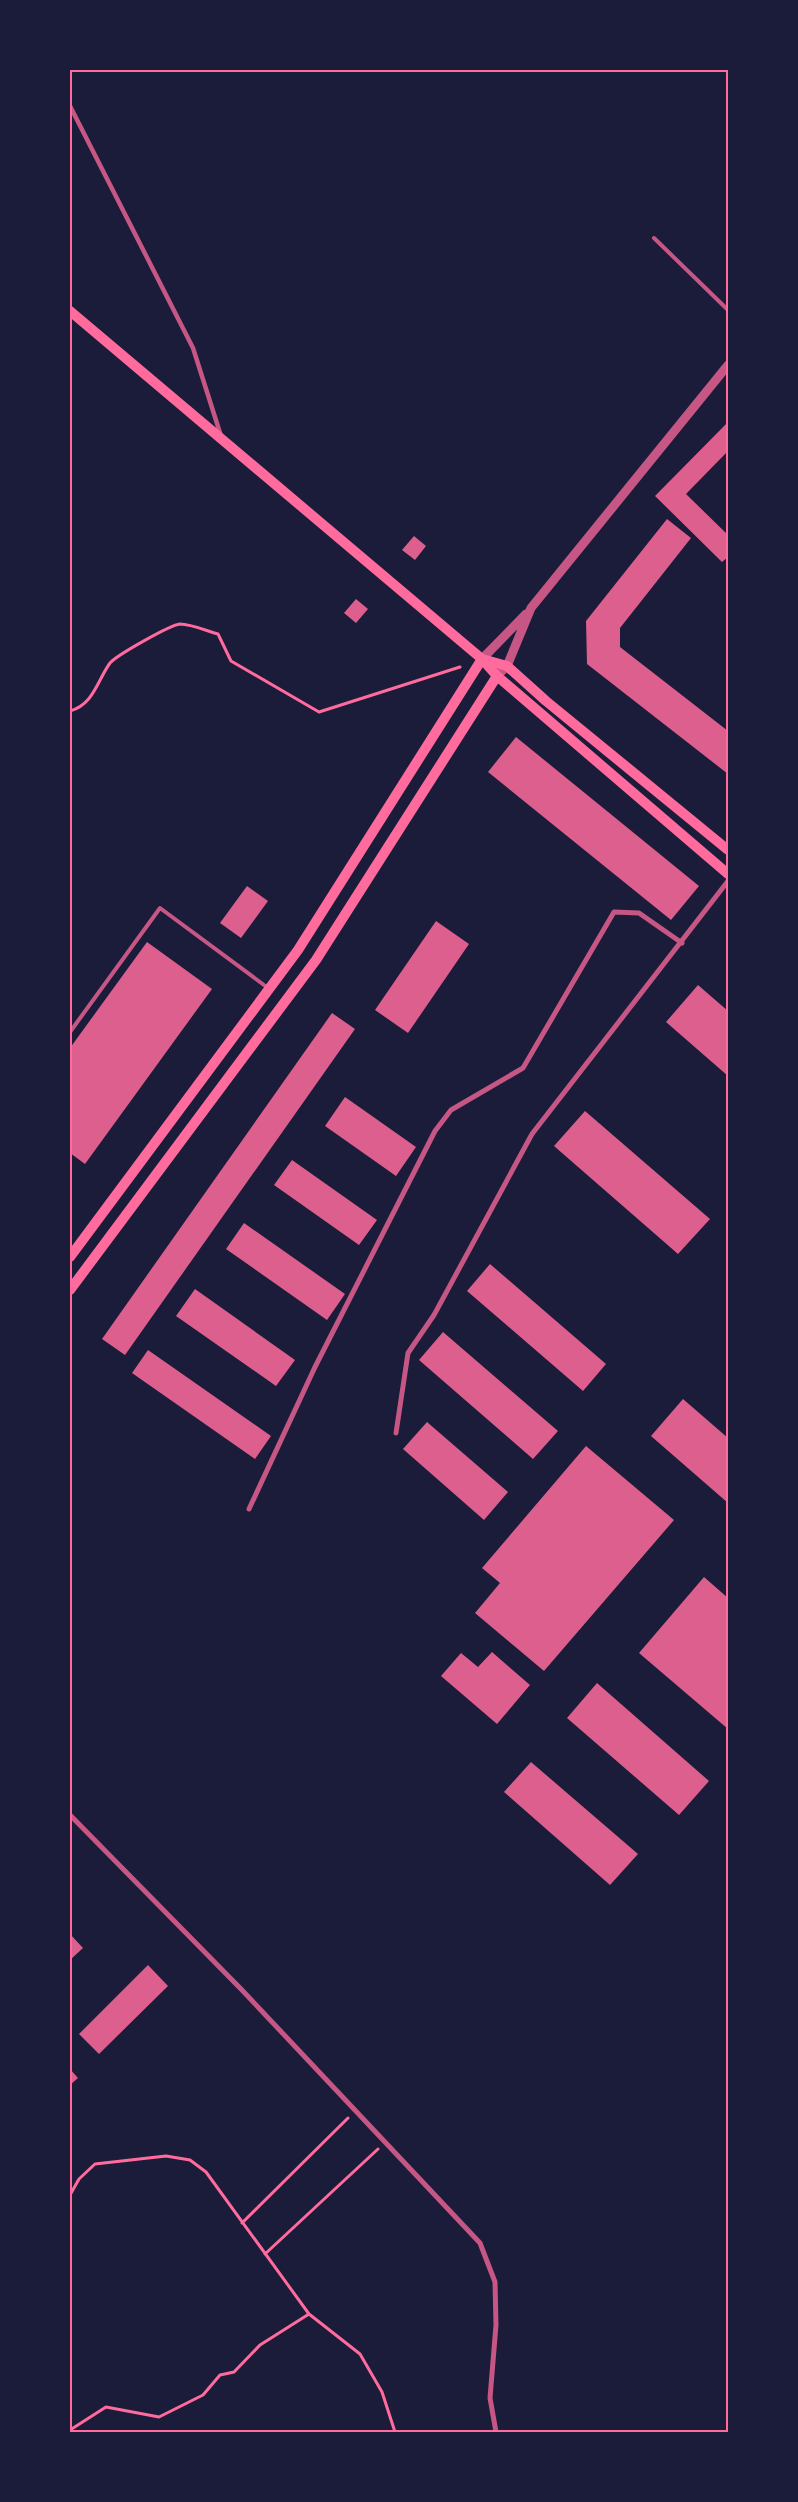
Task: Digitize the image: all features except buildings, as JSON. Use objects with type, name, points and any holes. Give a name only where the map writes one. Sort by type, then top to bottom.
[{"type":"main road","points":[[70,311],[482,659],[497,676],[728,874]]},
{"type":"main road","points":[[482,659],[507,666],[546,702],[728,850]]},
{"type":"main road","points":[[70,1257],[298,950],[482,659]]},
{"type":"main road","points":[[70,1290],[316,960],[497,676]]},
{"type":"street","points":[[70,106],[193,348],[222,440]]},
{"type":"street","points":[[482,659],[532,608],[728,365]]},
{"type":"street","points":[[497,676],[507,666],[532,608]]},
{"type":"street","points":[[396,1433],[408,1353],[434,1316],[532,1134],[682,943],[728,881]]},
{"type":"street","points":[[249,1509],[315,1367],[435,1131],[451,1110],[523,1068],[614,912],[639,913],[682,943]]},
{"type":"street","points":[[70,1815],[240,1989],[480,2243],[495,2282],[496,2325],[490,2398],[496,2432]]},
{"type":"lane","points":[[654,238],[728,310]]},
{"type":"lane","points":[[70,1032],[160,908],[269,989]]},
{"type":"path","points":[[70,711],[80,708],[89,700],[111,662],[135,645],[180,624],[218,634],[231,661],[319,712],[482,659]]},
{"type":"path","points":[[242,2223],[355,2111]]},
{"type":"path","points":[[265,2254],[385,2143]]},
{"type":"path","points":[[70,2195],[79,2179],[95,2164],[166,2156],[190,2160],[206,2172],[309,2314],[360,2354],[382,2392],[395,2432]]},
{"type":"path","points":[[70,2430],[106,2407],[159,2417],[203,2395],[220,2375],[234,2372],[260,2345],[309,2314]]}]
